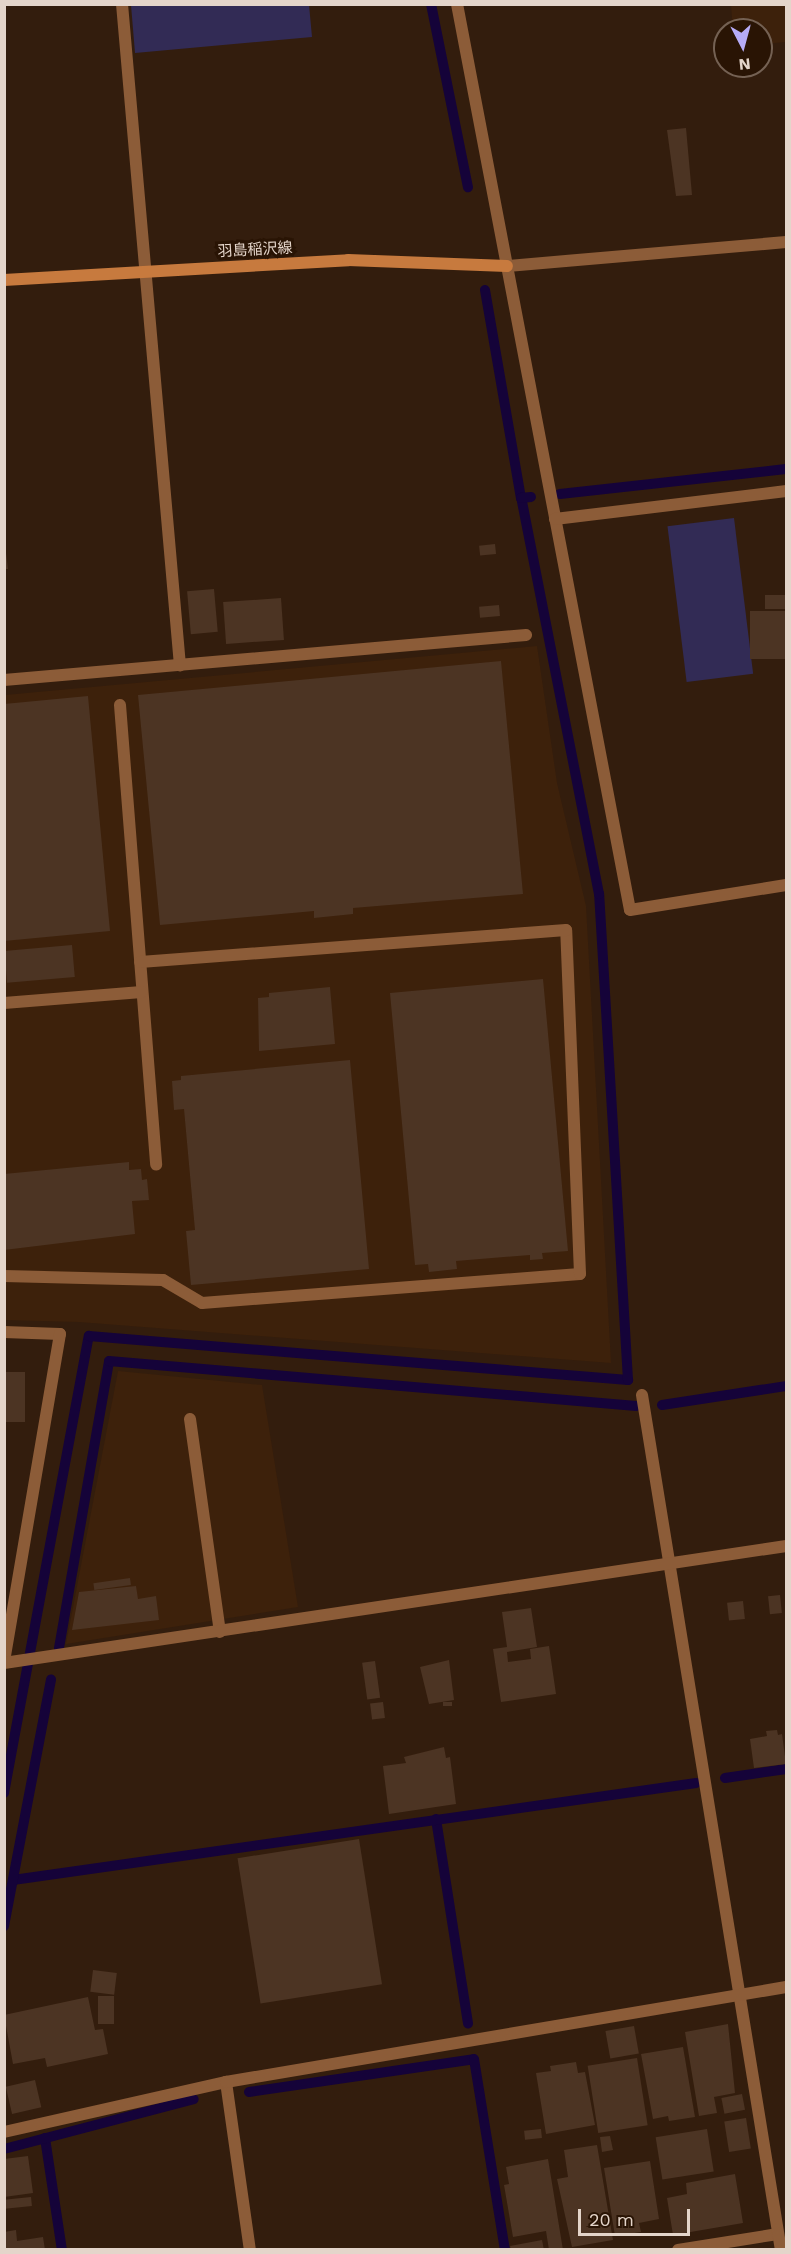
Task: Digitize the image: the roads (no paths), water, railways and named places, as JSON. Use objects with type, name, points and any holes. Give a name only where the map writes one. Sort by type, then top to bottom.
[{"type":"main road","name":"羽島稲沢線","points":[[4,280],[348,260],[507,266]]},
{"type":"street","points":[[122,4],[180,665]]},
{"type":"street","points":[[457,4],[630,910],[786,885]]},
{"type":"street","points":[[507,266],[786,243]]},
{"type":"street","points":[[555,519],[786,491]]},
{"type":"street","points":[[4,680],[526,635]]},
{"type":"street","points":[[120,705],[156,1165]]},
{"type":"street","points":[[4,1276],[163,1280],[202,1303],[580,1274],[566,930],[140,962]]},
{"type":"street","points":[[4,1003],[142,992]]},
{"type":"street","points":[[4,1332],[60,1334],[4,1662],[220,1632],[786,1546]]},
{"type":"street","points":[[642,1395],[672,1564],[781,2231],[781,2250]]},
{"type":"street","points":[[190,1419],[220,1632]]},
{"type":"street","points":[[4,2132],[226,2082],[786,1987]]},
{"type":"street","points":[[226,2082],[250,2250]]},
{"type":"street","points":[[678,2250],[781,2231]]},
{"type":"waterway","points":[[431,4],[468,187]]},
{"type":"waterway","points":[[485,290],[521,498]]},
{"type":"waterway","points":[[560,494],[786,469]]},
{"type":"waterway","points":[[4,1793],[89,1336],[628,1380],[599,894],[521,498],[531,497]]},
{"type":"waterway","points":[[59,1648],[109,1361],[636,1406]]},
{"type":"waterway","points":[[662,1405],[786,1386]]},
{"type":"waterway","points":[[4,1926],[51,1679]]},
{"type":"waterway","points":[[725,1778],[786,1769]]},
{"type":"waterway","points":[[13,1880],[696,1783]]},
{"type":"waterway","points":[[436,1819],[468,2024]]},
{"type":"waterway","points":[[249,2092],[474,2059],[505,2250]]},
{"type":"waterway","points":[[4,2149],[194,2099]]},
{"type":"waterway","points":[[45,2138],[62,2250]]}]
